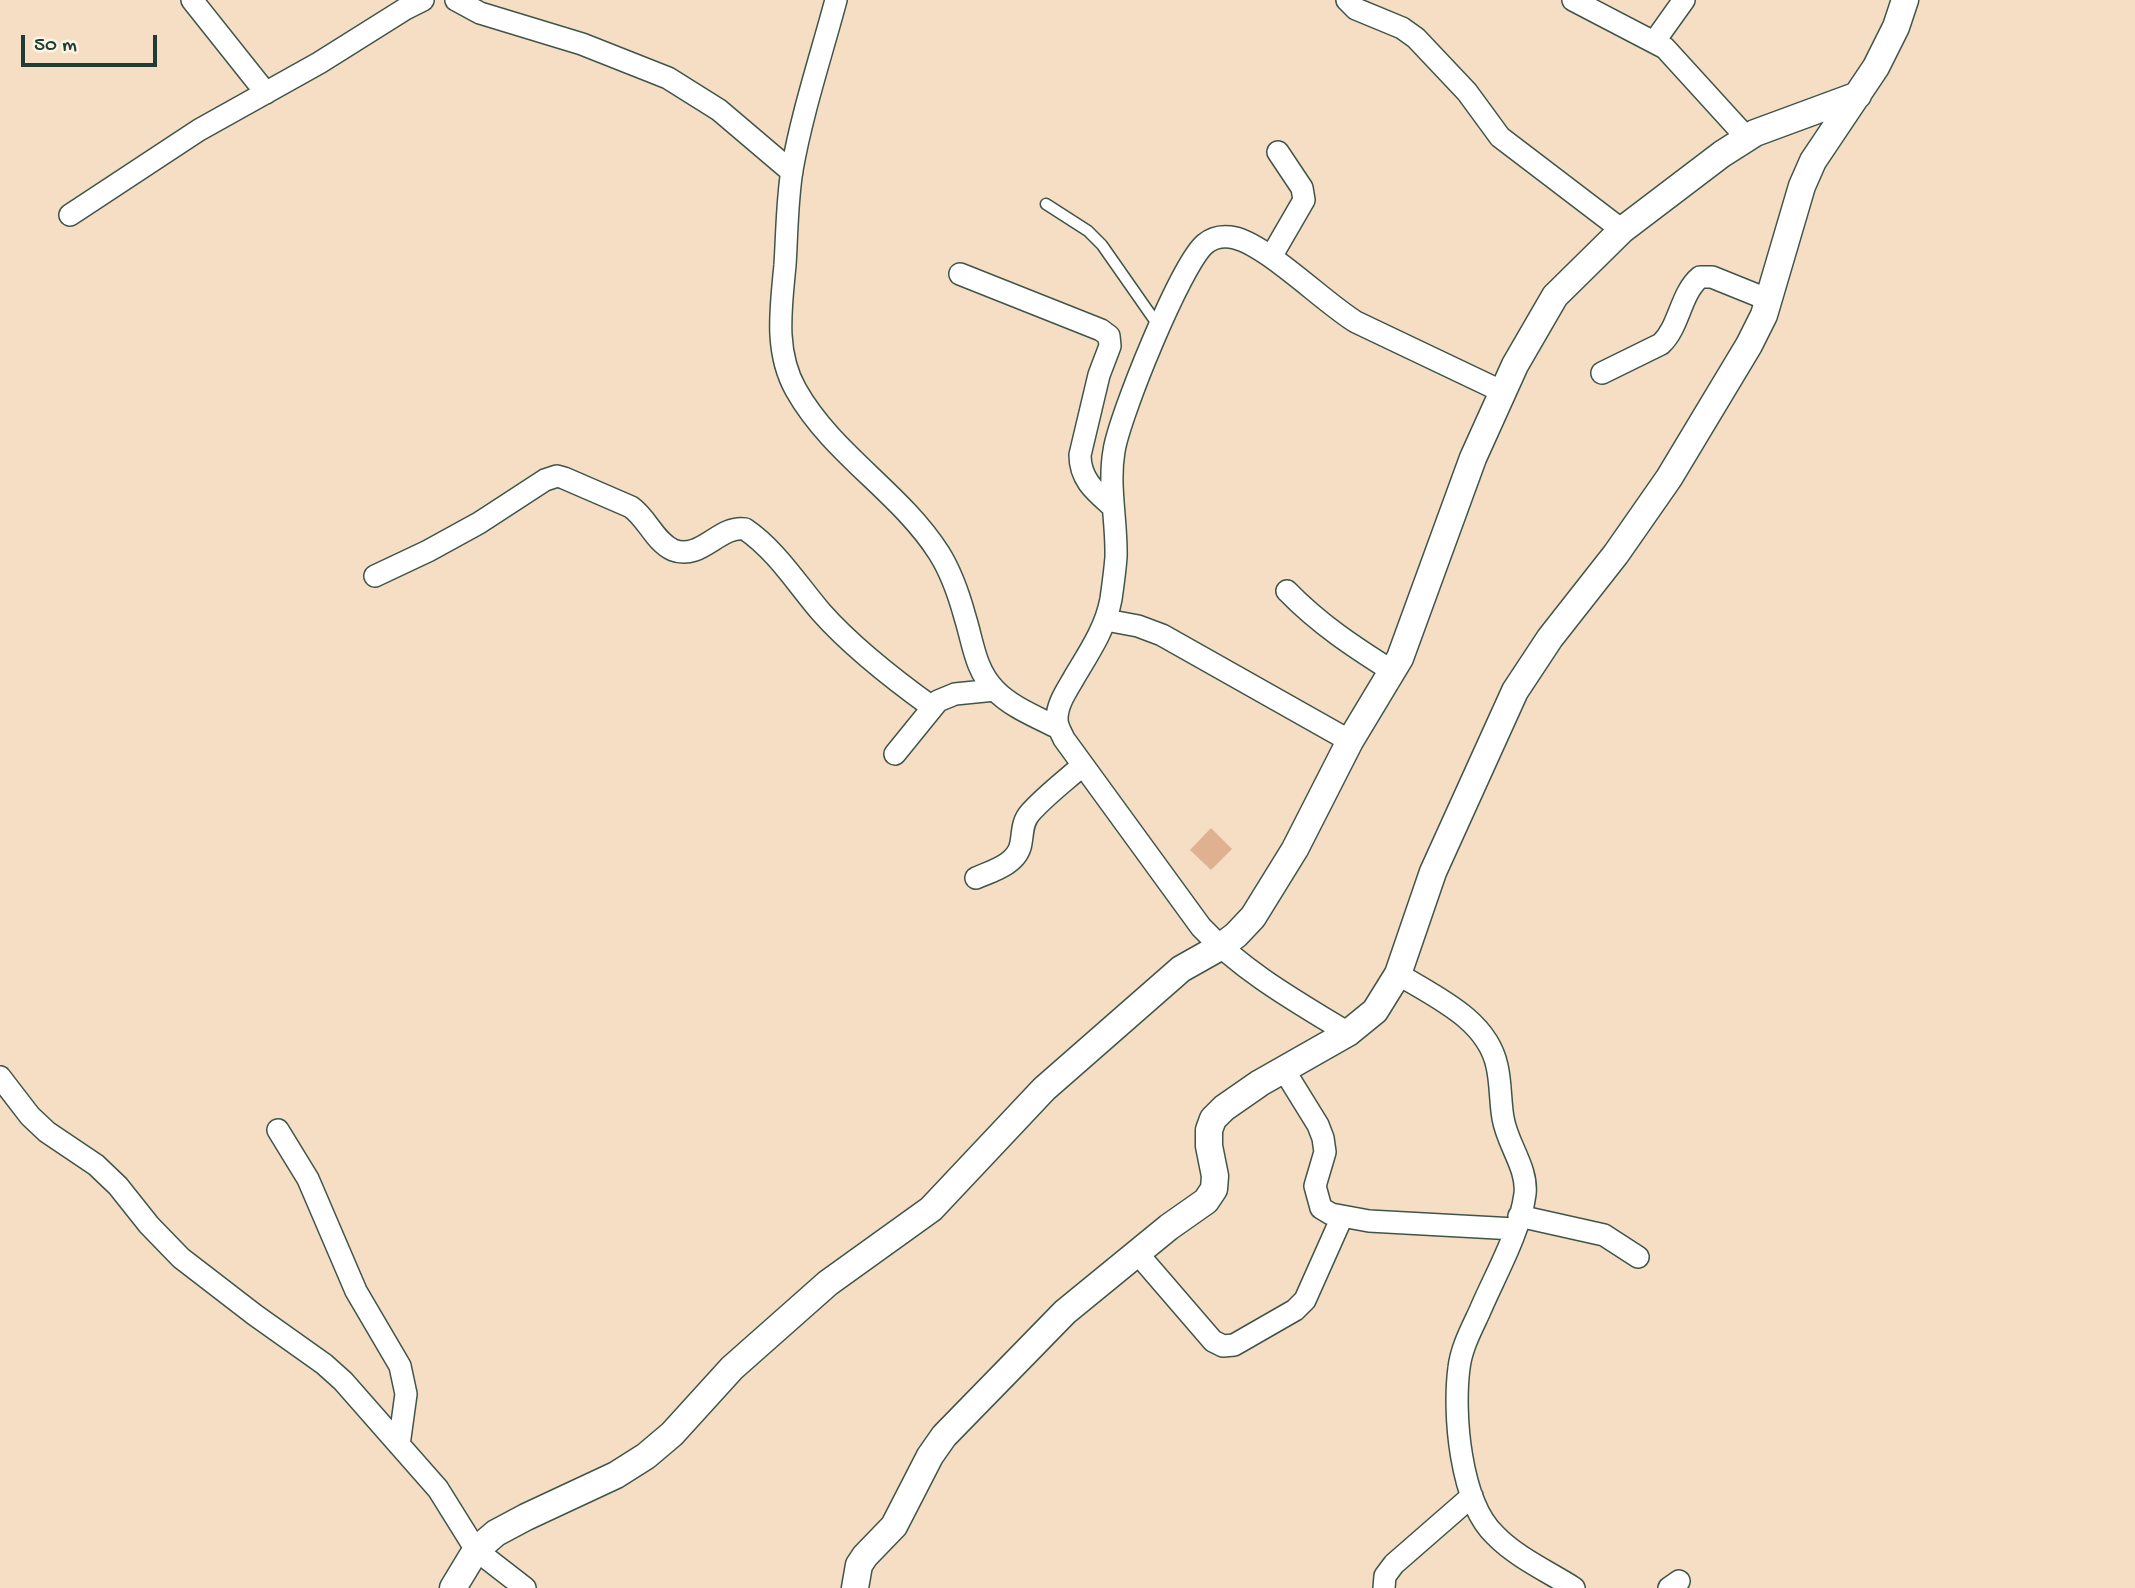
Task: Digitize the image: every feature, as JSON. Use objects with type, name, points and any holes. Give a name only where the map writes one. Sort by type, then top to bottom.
[{"type":"street","points":[[192,0],[266,93]]},
{"type":"street","points":[[70,215],[199,130],[319,64],[423,0]]},
{"type":"street","points":[[456,0],[480,13],[582,44],[668,78],[719,110],[792,172]]},
{"type":"street","points":[[836,0],[806,108],[792,172],[780,327],[786,369],[796,391],[834,443],[926,533],[952,580],[965,615],[976,659],[995,690],[1014,704],[1058,728],[1200,927],[1220,947],[1281,992],[1348,1033]]},
{"type":"street","points":[[1347,0],[1356,9],[1402,28],[1416,38],[1467,92],[1500,137],[1622,230]]},
{"type":"street","points":[[1573,0],[1665,48],[1747,138]]},
{"type":"street","points":[[1654,42],[1684,0]]},
{"type":"street","points":[[855,1588],[859,1565],[894,1526],[930,1456],[944,1436],[1065,1312],[1169,1227],[1206,1201],[1214,1189],[1215,1176],[1209,1146],[1209,1130],[1213,1119],[1242,1095],[1348,1033],[1375,1011],[1398,974],[1433,872],[1515,691],[1550,638],[1616,554],[1670,478],[1749,345],[1769,300],[1802,186],[1813,161],[1858,95],[1888,44],[1900,2]]},
{"type":"street","points":[[453,1588],[476,1550],[496,1534],[616,1475],[655,1449],[732,1368],[828,1283],[931,1209],[1044,1089],[1181,969],[1220,947],[1253,917],[1295,849],[1350,741],[1392,671],[1415,621],[1450,517],[1503,392],[1515,365],[1555,296],[1622,230],[1747,138],[1780,122],[1858,95]]},
{"type":"street","points":[[1271,257],[1304,200],[1302,188],[1278,152]]},
{"type":"street","points":[[1058,728],[1057,718],[1062,699],[1106,620],[1111,602],[1116,556],[1112,463],[1118,428],[1177,288],[1204,245],[1214,238],[1232,237],[1244,240],[1271,257],[1338,312],[1503,392]]},
{"type":"street","points":[[960,274],[1101,330],[1109,336],[1110,345],[1098,376],[1080,455],[1080,467],[1091,487],[1113,507]]},
{"type":"street","points":[[1602,373],[1661,344],[1668,337],[1692,286],[1700,277],[1712,277],[1769,300]]},
{"type":"street","points":[[375,576],[480,523],[545,480],[557,476],[631,507],[665,545],[673,550],[691,551],[710,544],[729,530],[745,529],[792,575],[822,613],[904,687],[932,707]]},
{"type":"street","points":[[1287,591],[1338,637],[1392,671]]},
{"type":"street","points":[[1106,620],[1138,626],[1162,635],[1350,741]]},
{"type":"street","points":[[895,754],[932,707],[946,697],[995,690]]},
{"type":"street","points":[[976,878],[1000,867],[1017,855],[1021,846],[1023,824],[1030,813],[1083,765]]},
{"type":"street","points":[[1398,974],[1455,1009],[1481,1034],[1491,1048],[1497,1064],[1507,1137],[1524,1177],[1525,1192],[1517,1223],[1459,1366],[1460,1433],[1472,1496],[1479,1514],[1494,1535],[1574,1588]]},
{"type":"street","points":[[1284,1070],[1318,1125],[1323,1138],[1325,1152],[1315,1186],[1321,1208],[1331,1214],[1369,1221],[1517,1223],[1604,1235],[1639,1257]]},
{"type":"street","points":[[0,1077],[30,1116],[47,1132],[96,1165],[118,1186],[149,1225],[181,1258],[343,1381],[438,1489],[476,1550],[525,1588]]},
{"type":"street","points":[[278,1130],[308,1179],[356,1291],[400,1366],[406,1394],[399,1445]]},
{"type":"street","points":[[1138,1254],[1213,1341],[1223,1346],[1234,1345],[1295,1310],[1305,1300],[1342,1217]]},
{"type":"street","points":[[1384,1588],[1385,1576],[1394,1564],[1472,1496]]},
{"type":"lane","points":[[1046,204],[1088,231],[1102,245],[1160,328]]},
{"type":"building","points":[[1211,828],[1232,849],[1211,870],[1190,850]]}]
